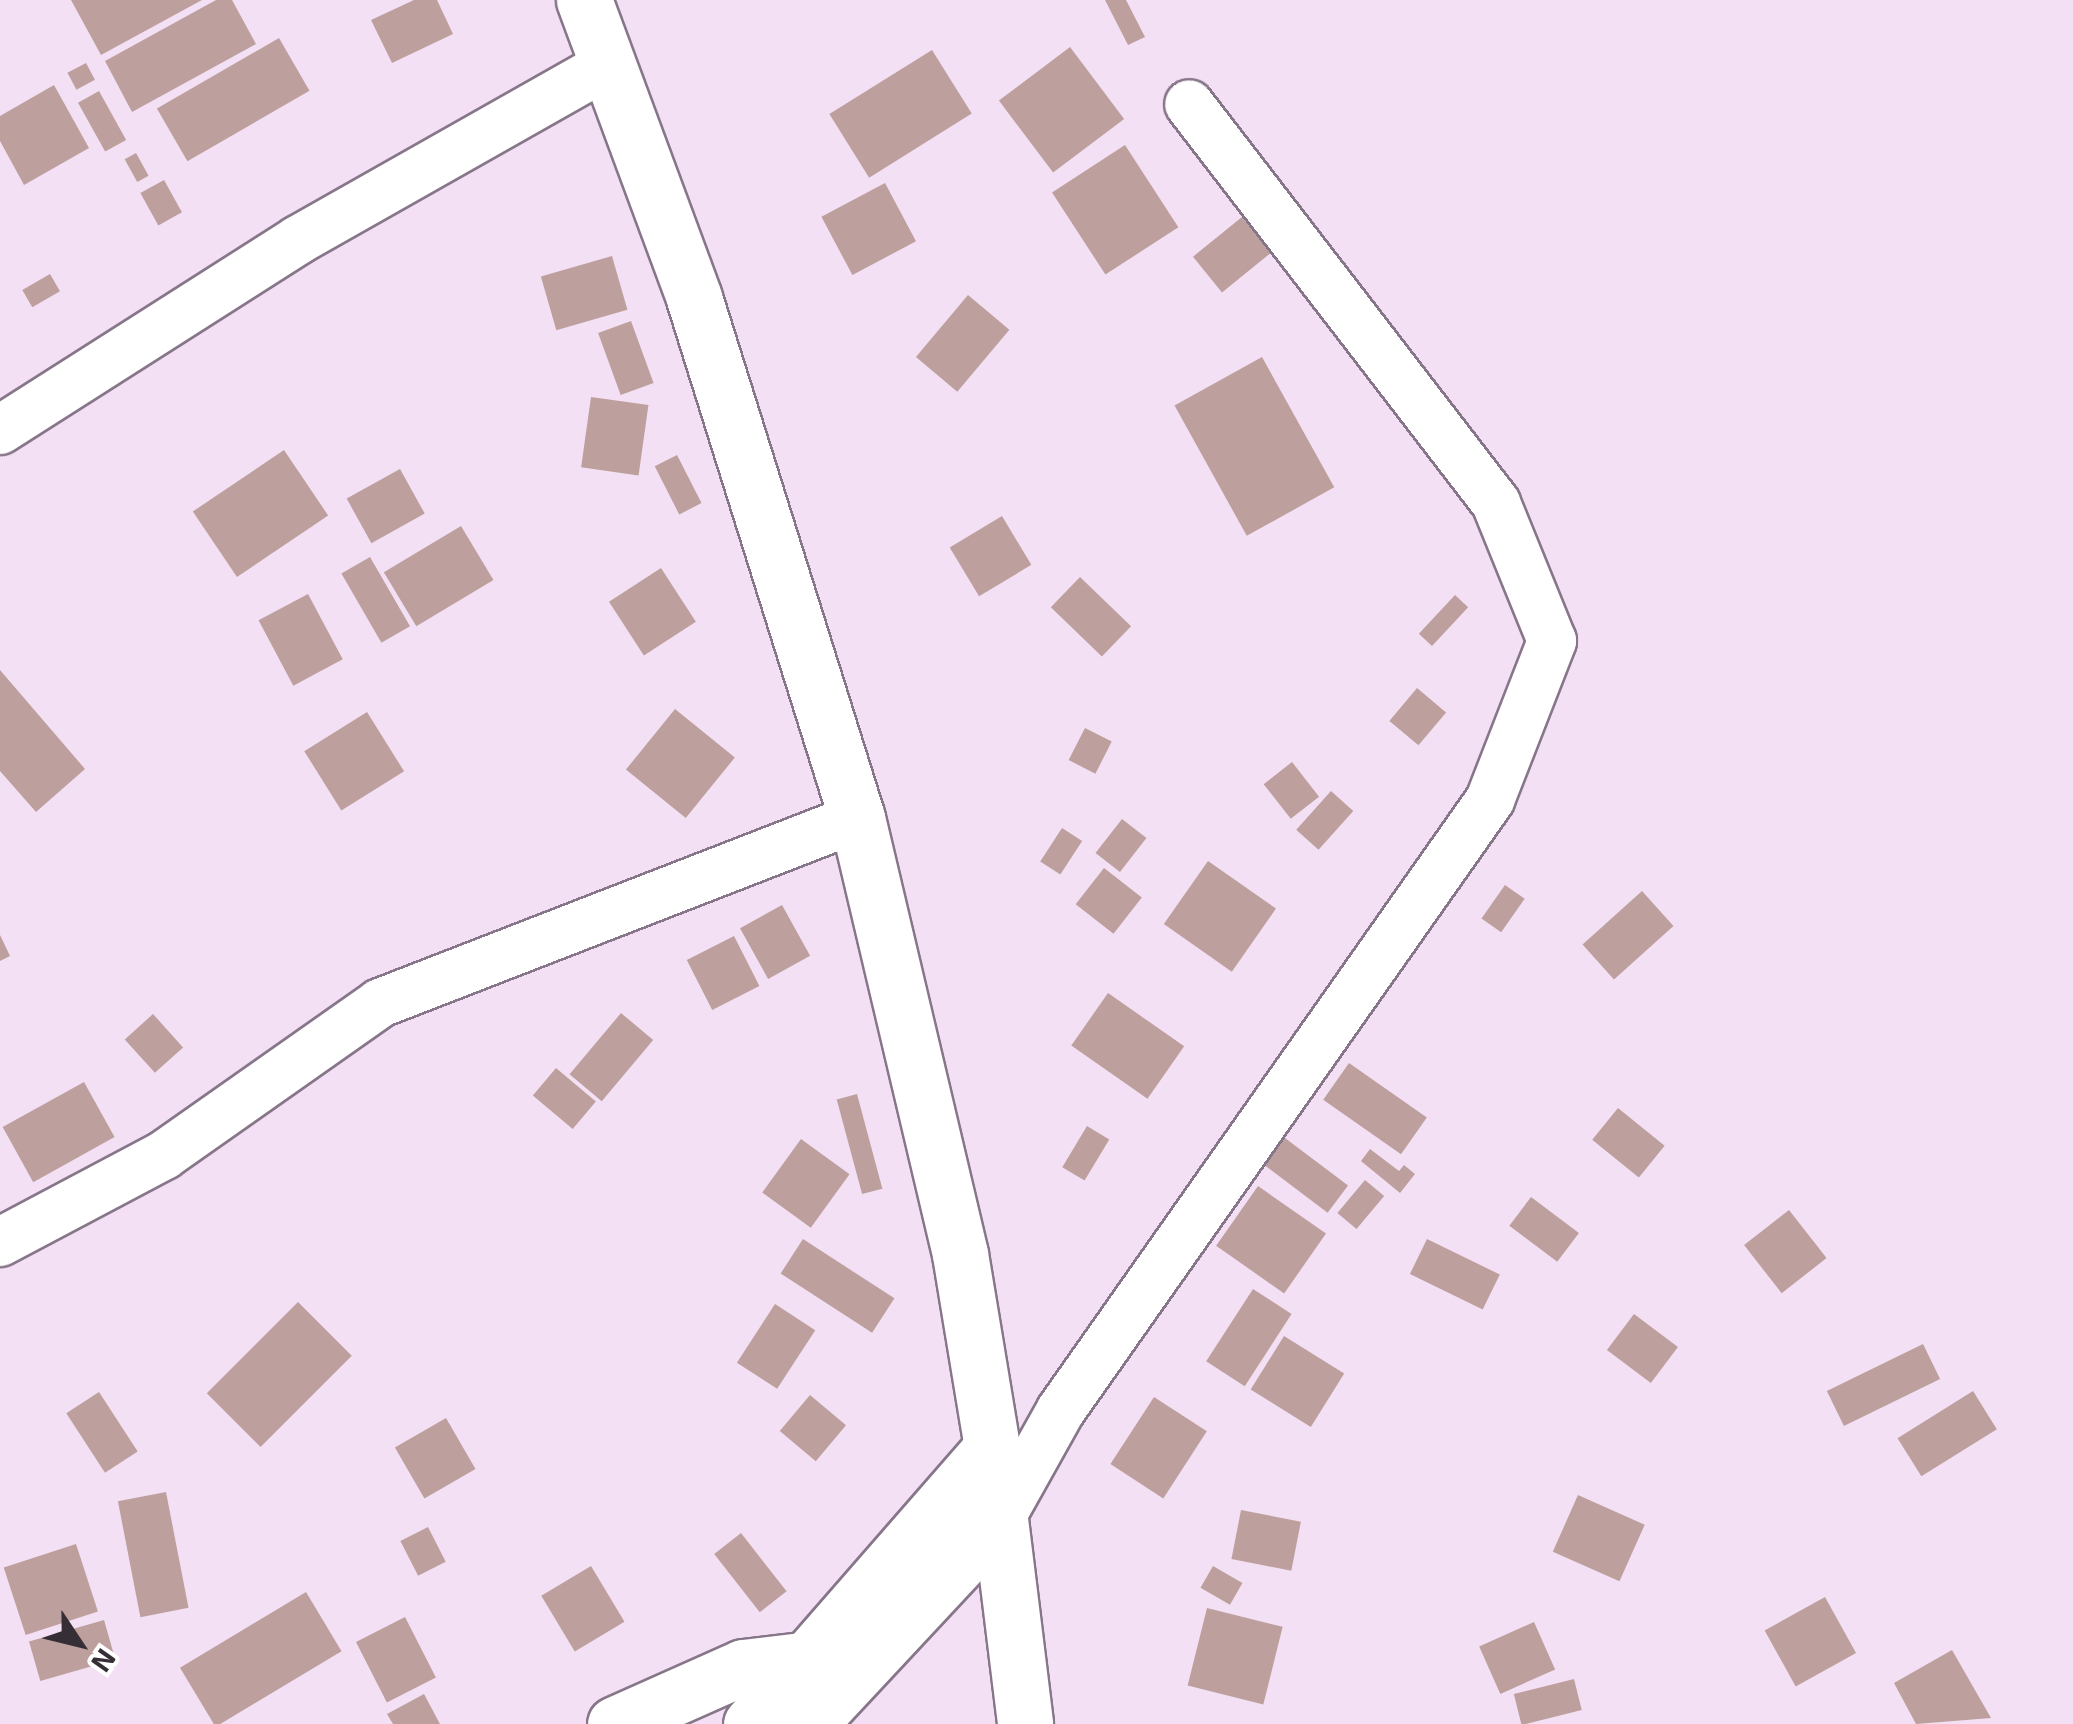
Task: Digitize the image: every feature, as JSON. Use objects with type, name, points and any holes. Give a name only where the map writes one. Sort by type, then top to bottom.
[{"type":"main road","points":[[584,0],[604,66],[700,316],[856,818],[960,1254],[992,1448],[1025,1724]]},
{"type":"main road","points":[[801,1698],[992,1448]]},
{"type":"main road","points":[[690,1724],[734,1703],[801,1698],[1000,1519]]},
{"type":"main road","points":[[615,1724],[743,1667],[801,1698]]},
{"type":"street","points":[[0,430],[298,240],[604,66]]},
{"type":"street","points":[[1000,1519],[1060,1410],[1490,800],[1552,641],[1496,503],[1189,104]]},
{"type":"street","points":[[0,1242],[164,1155],[380,1004],[856,818]]},
{"type":"street","points":[[992,1448],[1060,1410]]},
{"type":"building","points":[[71,0],[202,0],[101,55]]},
{"type":"building","points":[[216,0],[232,0],[256,44],[132,112],[105,61]]},
{"type":"building","points":[[414,0],[437,0],[453,34],[392,63],[371,20]]},
{"type":"building","points":[[1105,0],[1126,0],[1145,37],[1128,45]]},
{"type":"building","points":[[279,38],[310,91],[187,161],[157,109]]},
{"type":"building","points":[[1070,47],[1124,119],[1053,172],[999,101]]},
{"type":"building","points":[[932,50],[972,114],[869,178],[829,114]]},
{"type":"building","points":[[86,63],[95,80],[76,90],[67,73]]},
{"type":"building","points":[[54,85],[89,148],[24,185],[0,141],[0,116]]},
{"type":"building","points":[[99,91],[126,140],[105,152],[78,103]]},
{"type":"building","points":[[1125,145],[1178,227],[1105,275],[1052,192]]},
{"type":"building","points":[[136,153],[149,176],[137,182],[125,159]]},
{"type":"building","points":[[164,180],[182,212],[158,225],[140,193]]},
{"type":"building","points":[[885,183],[916,241],[852,275],[821,217]]},
{"type":"building","points":[[1242,217],[1271,253],[1222,292],[1193,257]]},
{"type":"building","points":[[612,256],[627,310],[556,330],[541,276]]},
{"type":"building","points":[[50,274],[60,291],[32,307],[22,290]]},
{"type":"building","points":[[968,295],[1009,330],[957,392],[916,357]]},
{"type":"building","points":[[631,321],[654,383],[621,395],[598,333]]},
{"type":"building","points":[[1262,357],[1334,487],[1247,536],[1175,405]]},
{"type":"building","points":[[591,397],[648,405],[639,475],[581,467]]},
{"type":"building","points":[[284,450],[328,515],[237,577],[193,512]]},
{"type":"building","points":[[677,455],[702,503],[679,514],[655,466]]},
{"type":"building","points":[[400,469],[425,514],[371,543],[347,499]]},
{"type":"building","points":[[1002,516],[1031,565],[979,596],[950,547]]},
{"type":"building","points":[[461,526],[493,580],[416,626],[384,572]]},
{"type":"building","points":[[370,557],[410,626],[381,643],[341,574]]},
{"type":"building","points":[[661,568],[696,622],[644,655],[609,602]]},
{"type":"building","points":[[1080,577],[1131,626],[1102,657],[1051,607]]},
{"type":"building","points":[[308,594],[343,659],[293,686],[259,620]]},
{"type":"building","points":[[1455,595],[1468,607],[1432,646],[1419,634]]},
{"type":"building","points":[[0,670],[85,769],[36,812],[0,771]]},
{"type":"building","points":[[1417,688],[1446,712],[1418,745],[1389,721]]},
{"type":"building","points":[[675,709],[735,757],[686,818],[626,770]]},
{"type":"building","points":[[367,712],[404,771],[341,811],[304,751]]},
{"type":"building","points":[[1085,728],[1112,742],[1095,774],[1069,760]]},
{"type":"building","points":[[1292,762],[1319,797],[1291,819],[1264,784]]},
{"type":"building","points":[[1331,791],[1353,811],[1318,850],[1296,830]]},
{"type":"building","points":[[1122,819],[1146,838],[1120,872],[1096,853]]},
{"type":"building","points":[[1062,828],[1082,841],[1060,875],[1040,862]]},
{"type":"building","points":[[1208,861],[1276,909],[1232,972],[1164,924]]},
{"type":"building","points":[[1104,868],[1142,898],[1114,934],[1076,904]]},
{"type":"building","points":[[1505,885],[1525,899],[1501,932],[1481,919]]},
{"type":"building","points":[[1642,891],[1673,926],[1614,979],[1583,945]]},
{"type":"building","points":[[782,905],[810,956],[768,979],[740,928]]},
{"type":"building","points":[[0,935],[10,956],[0,961]]},
{"type":"building","points":[[734,936],[759,986],[712,1010],[687,960]]},
{"type":"building","points":[[1108,993],[1184,1046],[1147,1099],[1071,1045]]},
{"type":"building","points":[[621,1013],[653,1040],[602,1101],[570,1074]]},
{"type":"building","points":[[153,1014],[183,1047],[155,1073],[125,1039]]},
{"type":"building","points":[[1349,1063],[1427,1117],[1401,1154],[1323,1100]]},
{"type":"building","points":[[556,1068],[596,1101],[573,1129],[533,1096]]},
{"type":"building","points":[[84,1082],[115,1137],[33,1182],[3,1127]]},
{"type":"building","points":[[857,1094],[882,1189],[862,1194],[837,1099]]},
{"type":"building","points":[[1618,1108],[1665,1146],[1639,1178],[1592,1140]]},
{"type":"building","points":[[1087,1126],[1109,1139],[1085,1181],[1062,1167]]},
{"type":"building","points":[[1281,1135],[1348,1186],[1328,1213],[1261,1162]]},
{"type":"building","points":[[801,1139],[850,1174],[811,1228],[762,1192]]},
{"type":"building","points":[[1370,1149],[1399,1171],[1404,1165],[1415,1174],[1400,1193],[1361,1161]]},
{"type":"building","points":[[1365,1180],[1384,1196],[1357,1229],[1337,1213]]},
{"type":"building","points":[[1258,1186],[1326,1234],[1284,1293],[1216,1246]]},
{"type":"building","points":[[1531,1197],[1579,1233],[1557,1262],[1509,1226]]},
{"type":"building","points":[[1789,1210],[1827,1258],[1782,1293],[1744,1245]]},
{"type":"building","points":[[803,1239],[894,1298],[872,1333],[781,1273]]},
{"type":"building","points":[[1427,1239],[1500,1275],[1483,1310],[1410,1274]]},
{"type":"building","points":[[1253,1289],[1292,1314],[1245,1386],[1206,1361]]},
{"type":"building","points":[[298,1302],[352,1356],[261,1447],[207,1393]]},
{"type":"building","points":[[775,1304],[815,1330],[777,1389],[737,1363]]},
{"type":"building","points":[[1634,1314],[1678,1347],[1651,1383],[1607,1350]]},
{"type":"building","points":[[1284,1336],[1344,1374],[1311,1427],[1251,1389]]},
{"type":"building","points":[[1923,1344],[1940,1379],[1844,1426],[1827,1391]]},
{"type":"building","points":[[1973,1391],[1997,1429],[1921,1476],[1898,1438]]},
{"type":"building","points":[[99,1392],[138,1452],[105,1473],[66,1413]]},
{"type":"building","points":[[810,1395],[846,1425],[816,1461],[780,1431]]},
{"type":"building","points":[[1154,1397],[1207,1431],[1163,1498],[1110,1464]]},
{"type":"building","points":[[446,1418],[476,1469],[424,1499],[395,1448]]},
{"type":"building","points":[[166,1492],[189,1608],[140,1617],[118,1501]]},
{"type":"building","points":[[1578,1495],[1645,1525],[1619,1581],[1553,1552]]},
{"type":"building","points":[[1241,1510],[1301,1522],[1291,1571],[1231,1559]]},
{"type":"building","points":[[428,1527],[446,1562],[418,1576],[400,1541]]},
{"type":"building","points":[[741,1533],[787,1591],[760,1612],[714,1554]]},
{"type":"building","points":[[76,1544],[98,1612],[26,1635],[4,1567]]},
{"type":"building","points":[[591,1566],[624,1622],[575,1652],[541,1596]]},
{"type":"building","points":[[1213,1566],[1242,1583],[1230,1605],[1200,1588]]},
{"type":"building","points":[[306,1592],[342,1651],[220,1724],[214,1724],[180,1668]]},
{"type":"building","points":[[1825,1597],[1856,1653],[1796,1686],[1765,1630]]},
{"type":"building","points":[[1207,1608],[1283,1627],[1263,1704],[1188,1686]]},
{"type":"building","points":[[405,1617],[436,1678],[387,1703],[356,1642]]},
{"type":"building","points":[[104,1620],[115,1659],[40,1681],[29,1641]]},
{"type":"building","points":[[1534,1622],[1555,1670],[1500,1694],[1479,1646]]},
{"type":"building","points":[[1952,1650],[1991,1718],[1916,1724],[1894,1683]]},
{"type":"building","points":[[1574,1679],[1582,1710],[1521,1724],[1514,1694]]},
{"type":"building","points":[[424,1694],[440,1724],[393,1724],[387,1714]]}]
